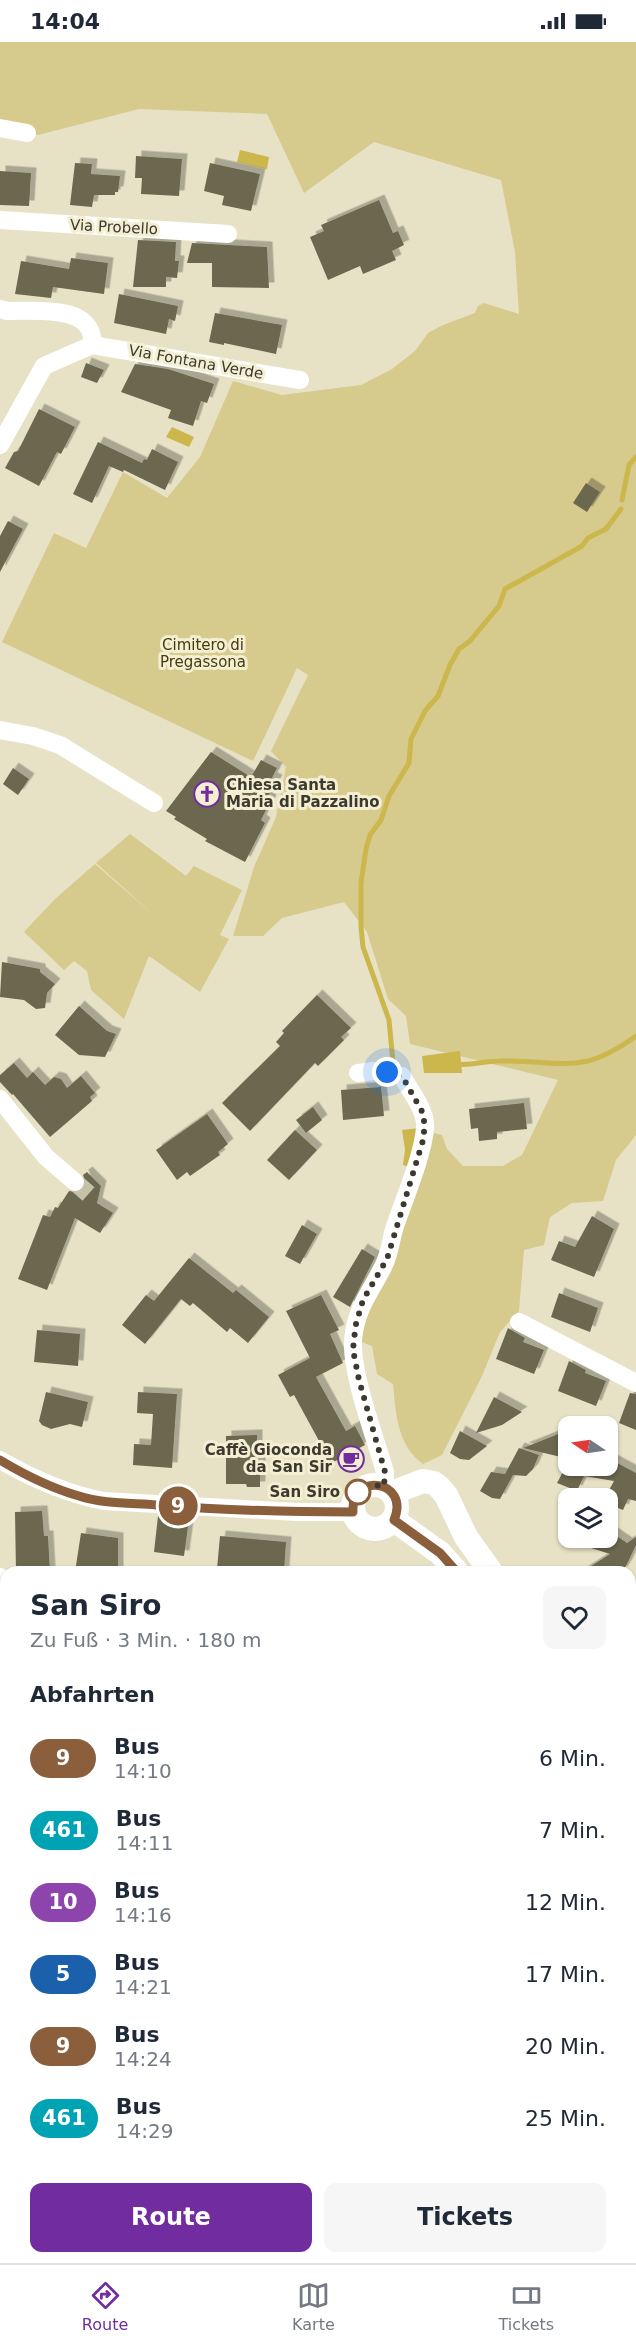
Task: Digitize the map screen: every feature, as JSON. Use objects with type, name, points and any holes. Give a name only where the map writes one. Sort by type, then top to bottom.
[{"type":"main road","points":[[388,1490],[397,1506],[394,1520],[384,1528],[371,1529],[359,1523],[352,1505],[358,1492],[370,1485],[388,1490],[415,1482],[434,1483],[446,1495],[466,1537],[487,1566]]},
{"type":"main road","points":[[394,1520],[440,1553],[452,1566]]},
{"type":"street","points":[[0,128],[27,133]]},
{"type":"street","name":"Via Probello","points":[[0,220],[228,234]]},
{"type":"street","points":[[0,309],[7,312],[55,312],[76,317],[90,327],[93,336],[92,345],[44,366],[0,445]]},
{"type":"street","name":"Via Fontana Verde","points":[[92,345],[300,380]]},
{"type":"street","points":[[0,730],[33,736],[60,745],[154,803]]},
{"type":"street","points":[[358,1073],[381,1072],[402,1076],[424,1115],[425,1126],[387,1259],[363,1300],[354,1339],[353,1350],[359,1380],[388,1490]]},
{"type":"street","points":[[0,1100],[46,1157],[73,1181]]},
{"type":"street","points":[[519,1322],[636,1383]]},
{"type":"street","points":[[0,1460],[46,1484],[80,1497],[104,1501],[285,1512],[353,1512]]},
{"type":"green space","name":"Cimitero di Pregassona","points":[[0,42],[636,42],[636,1135],[616,1160],[603,1201],[572,1203],[550,1217],[544,1245],[524,1250],[519,1311],[500,1332],[482,1376],[442,1455],[423,1464],[408,1448],[399,1428],[393,1384],[377,1374],[372,1346],[362,1342],[361,1335],[366,1315],[434,1133],[442,1135],[447,1149],[463,1166],[503,1166],[522,1155],[558,1080],[410,1044],[406,1016],[388,999],[367,932],[344,902],[282,918],[263,936],[233,936],[254,867],[276,817],[286,767],[271,751],[308,675],[297,668],[253,761],[2,642],[54,533],[86,548],[123,472],[167,498],[200,457],[233,381],[282,395],[361,385],[392,369],[415,351],[428,333],[475,313],[478,306],[484,303],[519,314],[515,252],[501,180],[374,142],[304,193],[267,114],[139,109],[38,135],[0,126]]},
{"type":"green space","points":[[130,834],[186,876],[194,866],[242,890],[220,935],[229,939],[200,992],[149,956],[124,1019],[91,990],[87,971],[74,961],[64,970],[24,932],[55,899],[95,864],[157,918],[96,863]]},
{"type":"shaded area","points":[[240,150],[269,157],[267,169],[237,162]]},
{"type":"shaded area","points":[[172,427],[194,437],[189,447],[166,437]]},
{"type":"shaded area","points":[[460,1051],[462,1073],[424,1073],[422,1056]]},
{"type":"shaded area","points":[[419,1128],[410,1167],[403,1165],[405,1149],[402,1130]]},
{"type":"building","points":[[136,156],[182,159],[179,196],[141,194],[142,178],[135,178]]},
{"type":"building","points":[[75,163],[92,164],[91,174],[120,176],[118,192],[115,192],[115,195],[94,195],[92,207],[70,205]]},
{"type":"building","points":[[210,163],[260,174],[251,211],[222,205],[224,196],[204,191]]},
{"type":"building","points":[[0,171],[31,173],[29,206],[0,205]]},
{"type":"building","points":[[379,200],[393,233],[398,231],[404,245],[392,251],[396,260],[363,274],[360,266],[328,280],[310,237],[324,231],[321,225]]},
{"type":"building","points":[[138,240],[176,242],[175,261],[179,261],[177,278],[166,277],[166,287],[133,287]]},
{"type":"building","points":[[192,243],[267,247],[269,288],[212,287],[212,263],[187,263]]},
{"type":"building","points":[[71,258],[108,263],[104,294],[53,287],[51,298],[15,294],[21,261],[69,269]]},
{"type":"building","points":[[119,294],[178,306],[175,321],[169,319],[166,334],[114,323]]},
{"type":"building","points":[[215,313],[282,325],[276,354],[209,342]]},
{"type":"building","points":[[86,363],[104,370],[97,383],[81,377]]},
{"type":"building","points":[[135,364],[168,369],[214,384],[207,403],[201,401],[193,426],[168,418],[171,410],[121,392]]},
{"type":"building","points":[[39,409],[75,427],[61,454],[57,452],[39,486],[5,468],[14,452],[18,451]]},
{"type":"building","points":[[98,442],[142,463],[144,459],[147,460],[152,449],[178,462],[165,490],[124,470],[123,472],[109,466],[92,503],[73,494]]},
{"type":"building","points":[[586,483],[600,492],[587,512],[573,503]]},
{"type":"building","points":[[8,521],[23,529],[0,572],[0,536]]},
{"type":"building","points":[[211,752],[251,777],[261,760],[277,768],[272,778],[277,780],[267,798],[271,800],[261,820],[265,823],[245,862],[205,841],[207,839],[174,819],[176,817],[166,811]]},
{"type":"building","points":[[13,768],[29,779],[18,795],[3,784]]},
{"type":"building","points":[[2,962],[40,969],[40,972],[55,984],[47,993],[45,1008],[36,1009],[24,1000],[0,997]]},
{"type":"building","points":[[317,995],[351,1028],[341,1037],[344,1040],[318,1066],[315,1063],[250,1131],[222,1103],[280,1046],[276,1042],[284,1033],[282,1031]]},
{"type":"building","points":[[79,1006],[107,1031],[116,1034],[105,1057],[79,1055],[55,1035]]},
{"type":"building","points":[[14,1063],[27,1078],[33,1072],[45,1085],[54,1077],[61,1079],[67,1088],[81,1076],[95,1093],[90,1097],[92,1101],[50,1137],[0,1082],[0,1075]]},
{"type":"building","points":[[381,1087],[384,1116],[343,1120],[341,1090]]},
{"type":"building","points":[[524,1103],[527,1129],[497,1132],[497,1139],[479,1141],[478,1128],[471,1129],[469,1109]]},
{"type":"building","points":[[313,1107],[322,1120],[306,1133],[296,1120]]},
{"type":"building","points":[[207,1114],[228,1144],[218,1152],[220,1155],[190,1176],[187,1172],[177,1180],[156,1150]]},
{"type":"building","points":[[295,1130],[317,1150],[289,1180],[267,1160]]},
{"type":"building","points":[[87,1172],[101,1186],[97,1203],[113,1213],[100,1233],[75,1218],[47,1290],[18,1279],[43,1215],[50,1217],[55,1207],[58,1208],[69,1191],[78,1193],[83,1190],[86,1184],[83,1175]]},
{"type":"building","points":[[592,1216],[614,1229],[594,1277],[551,1260],[559,1241],[575,1247]]},
{"type":"building","points":[[302,1225],[317,1234],[300,1264],[285,1256]]},
{"type":"building","points":[[362,1249],[375,1257],[350,1307],[333,1297]]},
{"type":"building","points":[[189,1258],[233,1293],[236,1290],[269,1317],[248,1343],[230,1328],[227,1332],[193,1303],[190,1306],[181,1299],[145,1344],[122,1325],[146,1295],[154,1301]]},
{"type":"building","points":[[559,1293],[598,1308],[590,1332],[551,1317]]},
{"type":"building","points":[[321,1295],[339,1330],[330,1334],[343,1363],[316,1377],[346,1431],[355,1426],[365,1445],[328,1465],[318,1446],[320,1445],[318,1439],[294,1395],[290,1397],[278,1375],[310,1358],[286,1311]]},
{"type":"building","points":[[508,1328],[525,1338],[523,1342],[544,1350],[534,1374],[496,1359]]},
{"type":"building","points":[[37,1330],[80,1334],[78,1366],[34,1362]]},
{"type":"building","points":[[569,1361],[586,1370],[585,1373],[606,1381],[596,1406],[558,1391]]},
{"type":"building","points":[[46,1392],[88,1402],[82,1427],[70,1424],[51,1429],[42,1425],[39,1421]]},
{"type":"building","points":[[138,1392],[177,1394],[172,1468],[133,1465],[134,1444],[151,1445],[153,1414],[137,1413]]},
{"type":"building","points":[[630,1393],[636,1394],[636,1430],[619,1423]]},
{"type":"building","points":[[494,1397],[522,1412],[502,1425],[476,1433]]},
{"type":"building","points":[[460,1431],[487,1446],[469,1460],[460,1459],[450,1453]]},
{"type":"building","points":[[558,1434],[558,1456],[523,1448]]},
{"type":"building","points":[[257,1435],[260,1487],[226,1484],[226,1436]]},
{"type":"building","points":[[519,1448],[539,1455],[533,1469],[526,1476],[513,1475],[500,1499],[492,1498],[480,1491],[491,1472],[505,1474]]},
{"type":"building","points":[[618,1463],[636,1473],[636,1501],[628,1499],[623,1510],[618,1508],[618,1488],[610,1488],[614,1481],[584,1476],[618,1476]]},
{"type":"building","points":[[561,1476],[584,1476],[578,1488],[570,1488],[557,1483]]},
{"type":"building","points":[[42,1511],[44,1536],[48,1536],[50,1566],[16,1566],[15,1512]]},
{"type":"building","points":[[158,1516],[189,1519],[184,1556],[154,1552]]},
{"type":"building","points":[[81,1533],[118,1538],[118,1566],[76,1566]]},
{"type":"building","points":[[220,1536],[286,1542],[284,1566],[217,1566]]},
{"type":"building","points":[[618,1537],[627,1543],[636,1537],[636,1545],[626,1566],[591,1566],[610,1554],[591,1548],[618,1548]]},
{"type":"waterway","points":[[622,500],[629,465],[636,457]]},
{"type":"waterway","points":[[393,1062],[389,1020],[363,947],[361,883],[370,835],[381,820],[389,796],[409,763],[411,739],[425,711],[438,696],[450,665],[459,649],[470,641],[499,606],[505,589],[582,546],[588,538],[606,529],[621,509]]},
{"type":"waterway","points":[[456,1064],[498,1061],[569,1064],[584,1062],[616,1049],[636,1036]]},
{"type":"tunnel","points":[[75,1182],[92,1197]]},
{"type":"bus line","name":"9","points":[[0,1460],[20,1472],[80,1497],[104,1501],[190,1507],[353,1512],[352,1505],[358,1492],[377,1484],[388,1489],[396,1499],[397,1513],[394,1520],[440,1553],[452,1566]]},
{"type":"place","name":"Chiesa Santa Maria di Pazzalino","points":[[207,794]]},
{"type":"place","name":"Caffè Gioconda da San Sir","points":[[351,1459]]},
{"type":"place","name":"San Siro","points":[[358,1492]]},
{"type":"route","points":[[358,1492],[370,1485],[384,1486],[385,1472],[359,1380],[353,1350],[356,1324],[363,1300],[387,1259],[394,1229],[424,1137],[425,1126],[424,1115],[402,1076],[387,1072]]}]
